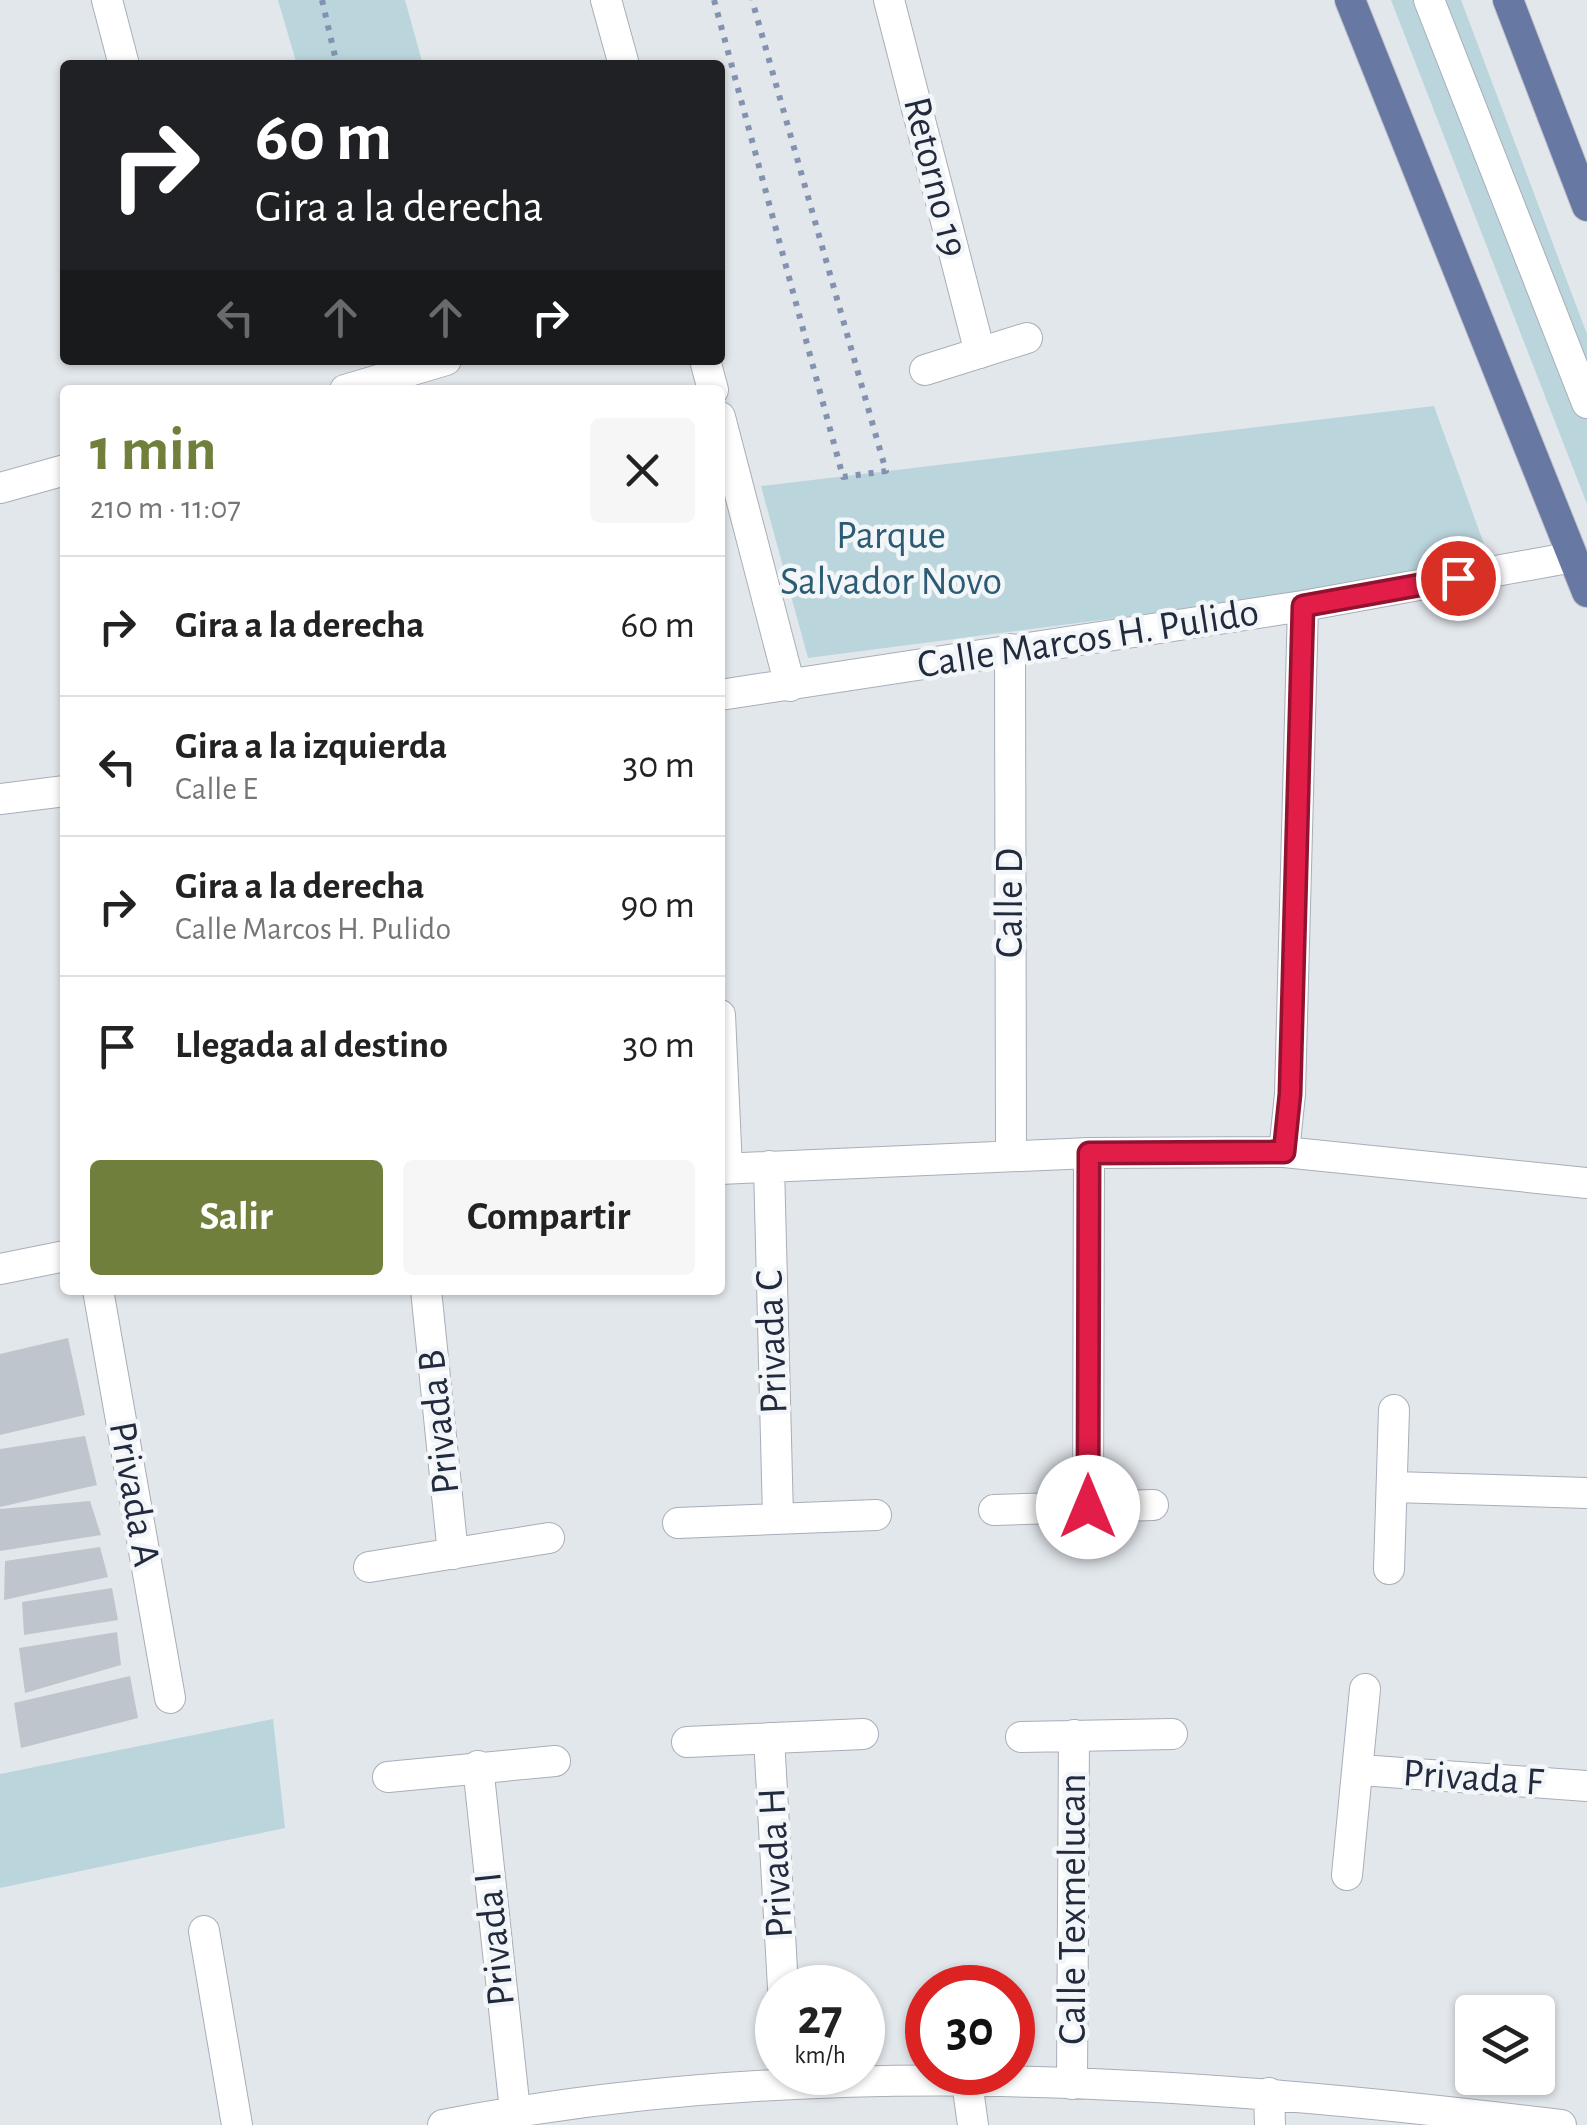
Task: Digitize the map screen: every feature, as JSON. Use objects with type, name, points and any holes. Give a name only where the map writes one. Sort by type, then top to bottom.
[{"type":"main road","points":[[1350,0],[1587,592]]},
{"type":"main road","points":[[1508,0],[1587,206]]},
{"type":"street","points":[[107,0],[123,60]]},
{"type":"street","points":[[606,0],[623,60]]},
{"type":"street","name":"Retorno 19","points":[[889,0],[980,353]]},
{"type":"street","points":[[1429,0],[1587,403]]},
{"type":"street","points":[[925,370],[1027,338]]},
{"type":"street","points":[[362,385],[429,365]]},
{"type":"street","points":[[725,436],[790,686]]},
{"type":"street","points":[[0,488],[60,471]]},
{"type":"street","name":"Calle Marcos H. Pulido","points":[[725,694],[1303,606],[1573,558]]},
{"type":"street","points":[[1284,1152],[1290,1094],[1303,606]]},
{"type":"street","name":"Calle D","points":[[1010,649],[1011,1156]]},
{"type":"street","points":[[0,799],[60,792]]},
{"type":"street","points":[[725,1168],[1089,1153],[1284,1152],[1587,1183]]},
{"type":"street","points":[[1088,1507],[1089,1153]]},
{"type":"street","name":"Privada C","points":[[770,1166],[778,1517]]},
{"type":"street","points":[[0,1268],[60,1257]]},
{"type":"street","name":"Privada A","points":[[99,1295],[170,1698]]},
{"type":"street","name":"Privada B","points":[[427,1295],[453,1554]]},
{"type":"street","points":[[1389,1569],[1394,1410]]},
{"type":"street","points":[[1394,1487],[1587,1493]]},
{"type":"street","points":[[994,1510],[1154,1505]]},
{"type":"street","points":[[678,1523],[876,1515]]},
{"type":"street","name":"Privada B","points":[[369,1567],[550,1538]]},
{"type":"street","name":"Privada F","points":[[1347,1875],[1365,1689]]},
{"type":"street","name":"Privada H","points":[[686,1742],[863,1734]]},
{"type":"street","name":"Calle Texmelucan","points":[[1021,1737],[1172,1734]]},
{"type":"street","name":"Calle Texmelucan","points":[[1072,2084],[1074,1735]]},
{"type":"street","name":"Privada H","points":[[768,1738],[782,1965]]},
{"type":"street","points":[[388,1777],[555,1762]]},
{"type":"street","name":"Privada I","points":[[478,1766],[515,2111]]},
{"type":"street","name":"Privada F","points":[[1360,1770],[1587,1786]]},
{"type":"street","points":[[204,1932],[237,2125]]},
{"type":"street","points":[[1035,2083],[1270,2094],[1559,2125]]},
{"type":"street","points":[[444,2125],[515,2111],[618,2112],[755,2085]]},
{"type":"street","points":[[1270,2094],[1270,2125]]},
{"type":"street","points":[[969,2095],[973,2125]]},
{"type":"path","points":[[322,0],[336,60]]},
{"type":"path","points":[[714,0],[843,477],[886,471],[752,0]]},
{"type":"green space","points":[[278,0],[405,0],[422,60],[296,60]]},
{"type":"green space","points":[[1391,0],[1461,0],[1587,334],[1587,504]]},
{"type":"green space","name":"Parque Salvador Novo","points":[[1434,406],[1493,569],[808,658],[761,486]]},
{"type":"green space","points":[[273,1719],[285,1828],[0,1888],[0,1774]]},
{"type":"building","points":[[68,1338],[85,1415],[0,1435],[0,1354]]},
{"type":"building","points":[[85,1436],[97,1485],[0,1507],[0,1449]]},
{"type":"building","points":[[90,1501],[101,1535],[0,1551],[0,1509]]},
{"type":"building","points":[[100,1547],[108,1577],[4,1600],[5,1561]]},
{"type":"building","points":[[112,1588],[118,1620],[24,1635],[22,1602]]},
{"type":"building","points":[[117,1632],[121,1665],[25,1693],[19,1648]]},
{"type":"building","points":[[130,1676],[138,1718],[21,1748],[14,1703]]},
{"type":"route","points":[[1088,1507],[1089,1153],[1284,1152],[1290,1094],[1303,606],[1458,578]]}]
